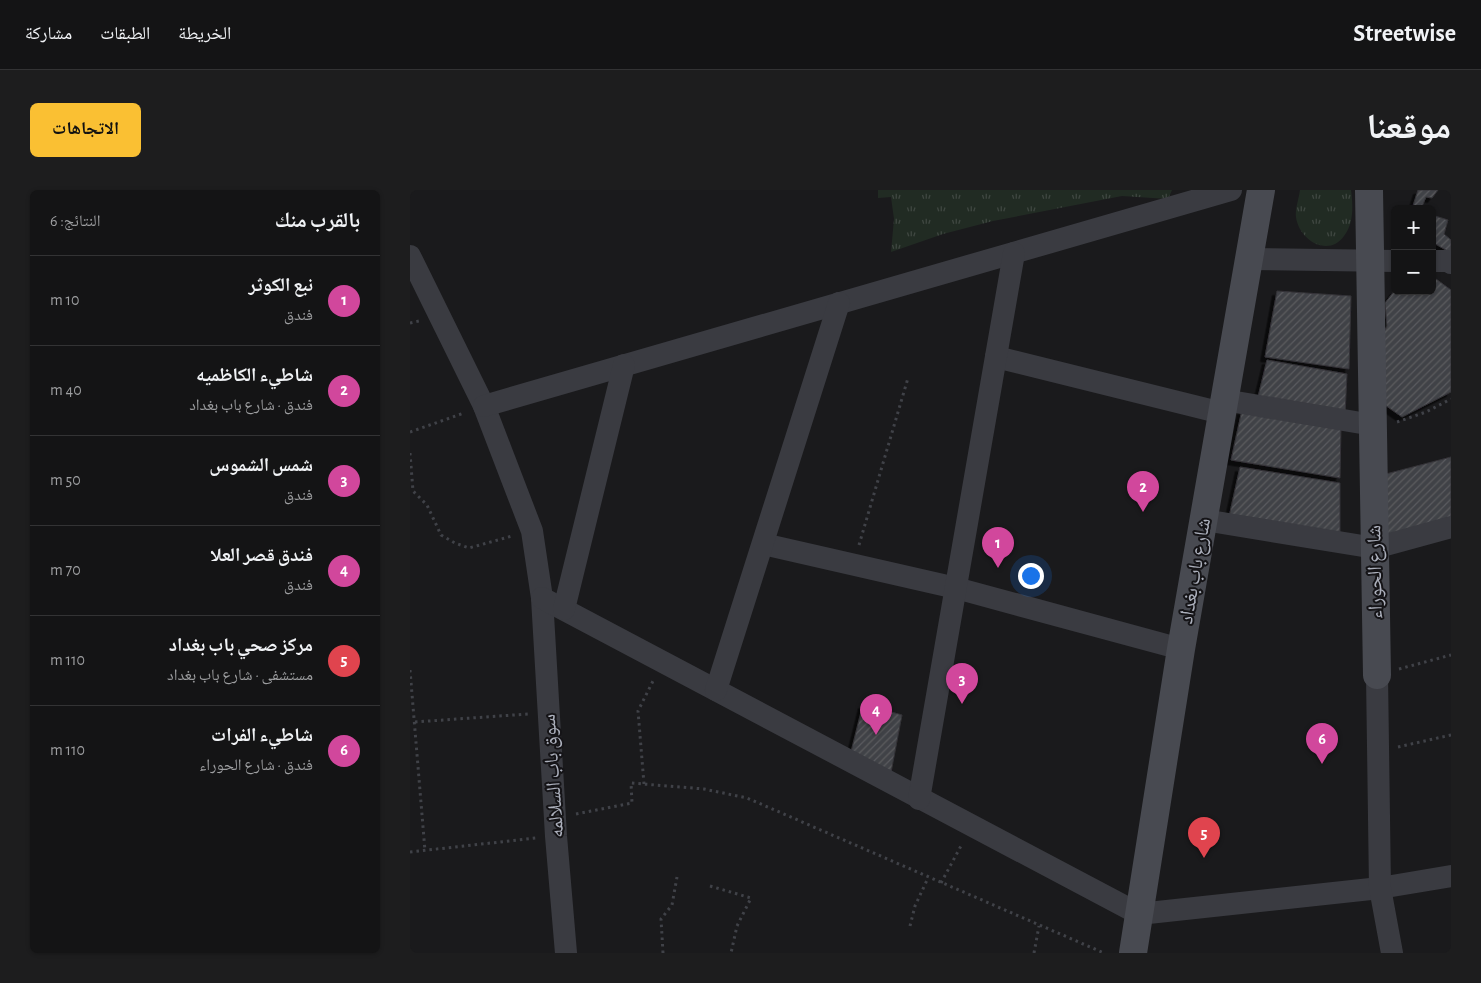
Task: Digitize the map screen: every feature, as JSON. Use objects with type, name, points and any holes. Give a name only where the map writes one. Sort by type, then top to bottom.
[{"type":"street","points":[[484,406],[1231,190]]},
{"type":"street","name":"شارع باب بغداد","points":[[1133,953],[1181,649],[1261,190]]},
{"type":"street","name":"شارع الحوراء","points":[[1370,193],[1382,261],[1373,425],[1380,888],[1392,953]]},
{"type":"street","points":[[920,799],[1014,253]]},
{"type":"street","name":"سوق باب السلالمه","points":[[410,256],[484,406],[532,531],[542,598],[566,953]]},
{"type":"street","points":[[1249,259],[1382,261]]},
{"type":"street","points":[[1436,261],[1448,261],[1451,263]]},
{"type":"street","points":[[716,690],[839,303]]},
{"type":"street","points":[[996,357],[1223,407],[1373,425]]},
{"type":"street","points":[[564,609],[624,365]]},
{"type":"street","points":[[1204,520],[1375,548],[1451,527]]},
{"type":"street","points":[[763,544],[956,588],[1181,649]]},
{"type":"street","points":[[542,598],[1139,914],[1380,888],[1451,876]]},
{"type":"path","points":[[853,564],[908,378]]},
{"type":"path","points":[[1373,425],[1408,419],[1451,399]]},
{"type":"path","points":[[410,432],[484,406]]},
{"type":"path","points":[[410,453],[412,491],[427,505],[441,535],[455,544],[469,548],[532,531]]},
{"type":"path","points":[[1377,675],[1451,656]]},
{"type":"path","points":[[644,784],[638,711],[662,662]]},
{"type":"path","points":[[410,670],[425,851]]},
{"type":"path","points":[[414,722],[549,712]]},
{"type":"path","points":[[410,731],[415,731]]},
{"type":"path","points":[[1378,751],[1451,735]]},
{"type":"path","points":[[410,852],[425,851],[556,827],[632,803],[631,783],[704,789],[747,798],[1104,953]]},
{"type":"path","points":[[941,883],[971,826]]},
{"type":"path","points":[[662,953],[661,919],[672,905],[677,877]]},
{"type":"path","points":[[910,926],[915,906],[928,878]]},
{"type":"path","points":[[710,886],[751,898],[737,926],[731,953]]},
{"type":"path","points":[[1034,953],[1039,926]]},
{"type":"green space","points":[[878,190],[1172,190],[1168,199],[1122,196],[993,221],[943,234],[891,252],[894,219],[891,197],[878,198]]},
{"type":"green space","points":[[1300,190],[1351,190],[1352,208],[1350,225],[1344,236],[1337,242],[1330,246],[1323,246],[1308,239],[1303,233],[1296,217]]},
{"type":"building","points":[[1418,190],[1438,190],[1432,198],[1426,197],[1423,205],[1413,205]]},
{"type":"building","points":[[1436,216],[1448,220],[1444,234],[1451,240],[1451,253],[1436,244]]},
{"type":"building","points":[[1436,279],[1451,290],[1451,392],[1402,417],[1385,405],[1378,345],[1387,326],[1385,303],[1391,295],[1436,295]]},
{"type":"building","points":[[1277,291],[1351,296],[1349,369],[1265,357]]},
{"type":"building","points":[[1267,360],[1347,374],[1345,415],[1257,401]]},
{"type":"building","points":[[1242,410],[1341,427],[1340,478],[1231,460]]},
{"type":"building","points":[[1451,457],[1451,522],[1383,541],[1382,475]]},
{"type":"building","points":[[1240,467],[1340,483],[1340,537],[1229,517]]},
{"type":"building","points":[[863,704],[902,715],[889,783],[849,760]]},
{"type":"place","name":"شاطيء الكاظميه","points":[[1143,512]]},
{"type":"place","name":"نبع الكوثر","points":[[998,568]]},
{"type":"place","name":"شمس الشموس","points":[[962,704]]},
{"type":"place","name":"فندق قصر العلا","points":[[876,735]]},
{"type":"place","name":"شاطيء الفرات","points":[[1322,764]]},
{"type":"place","name":"مركز صحي باب بغداد","points":[[1204,858]]}]
